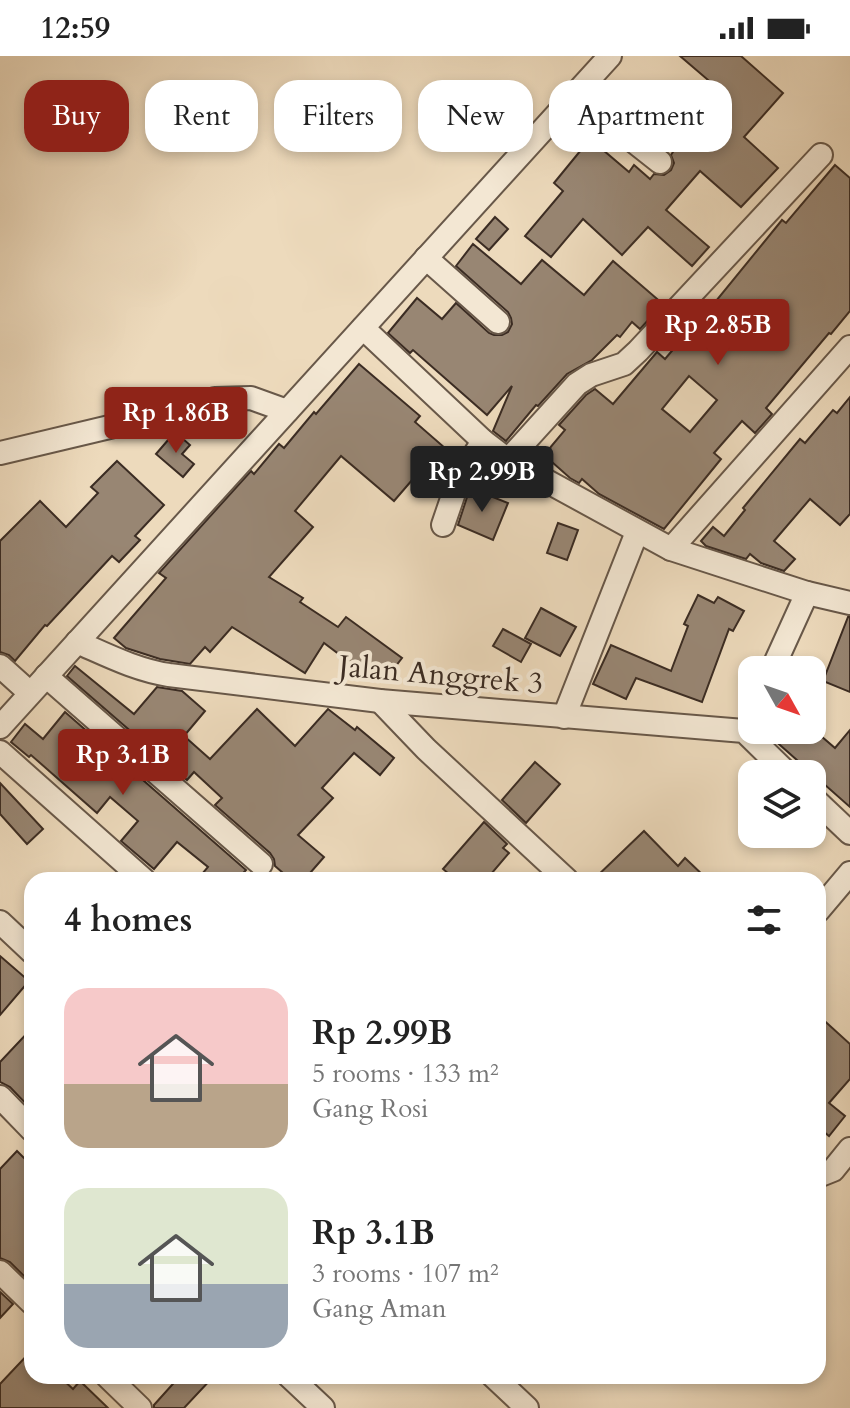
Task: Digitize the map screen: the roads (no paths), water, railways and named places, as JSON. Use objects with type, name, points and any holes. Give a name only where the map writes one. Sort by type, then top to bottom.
[{"type":"street","points":[[588,80],[610,56]]},
{"type":"street","points":[[0,727],[549,123]]},
{"type":"street","points":[[647,152],[660,162]]},
{"type":"street","points":[[508,460],[577,384],[591,375],[624,364],[638,351],[821,155]]},
{"type":"street","points":[[426,258],[498,322]]},
{"type":"street","points":[[363,328],[483,441],[508,460],[637,532],[671,549],[807,593],[846,597]]},
{"type":"street","points":[[671,549],[850,347]]},
{"type":"street","points":[[0,453],[215,399],[251,398],[287,411]]},
{"type":"street","points":[[443,525],[458,481],[483,441]]},
{"type":"street","points":[[564,717],[637,532]]},
{"type":"street","points":[[778,656],[807,593]]},
{"type":"street","name":"Jalan Anggrek 3","points":[[77,642],[152,672],[380,701],[564,717],[738,722]]},
{"type":"street","points":[[0,666],[30,693]]},
{"type":"street","points":[[46,676],[261,864]]},
{"type":"street","points":[[380,701],[426,749],[558,872]]},
{"type":"street","name":"Jalan Anggrek 3","points":[[765,744],[777,760]]},
{"type":"street","points":[[0,752],[135,872]]},
{"type":"street","points":[[826,810],[850,833]]},
{"type":"street","points":[[826,902],[850,873]]},
{"type":"street","points":[[0,922],[24,944]]},
{"type":"street","points":[[0,1097],[24,1122]]},
{"type":"street","points":[[826,1173],[833,1170],[850,1149]]},
{"type":"street","points":[[0,1272],[24,1295]]},
{"type":"street","points":[[115,1384],[140,1408]]},
{"type":"street","points":[[298,1384],[323,1408]]},
{"type":"street","points":[[502,1384],[527,1408]]}]
